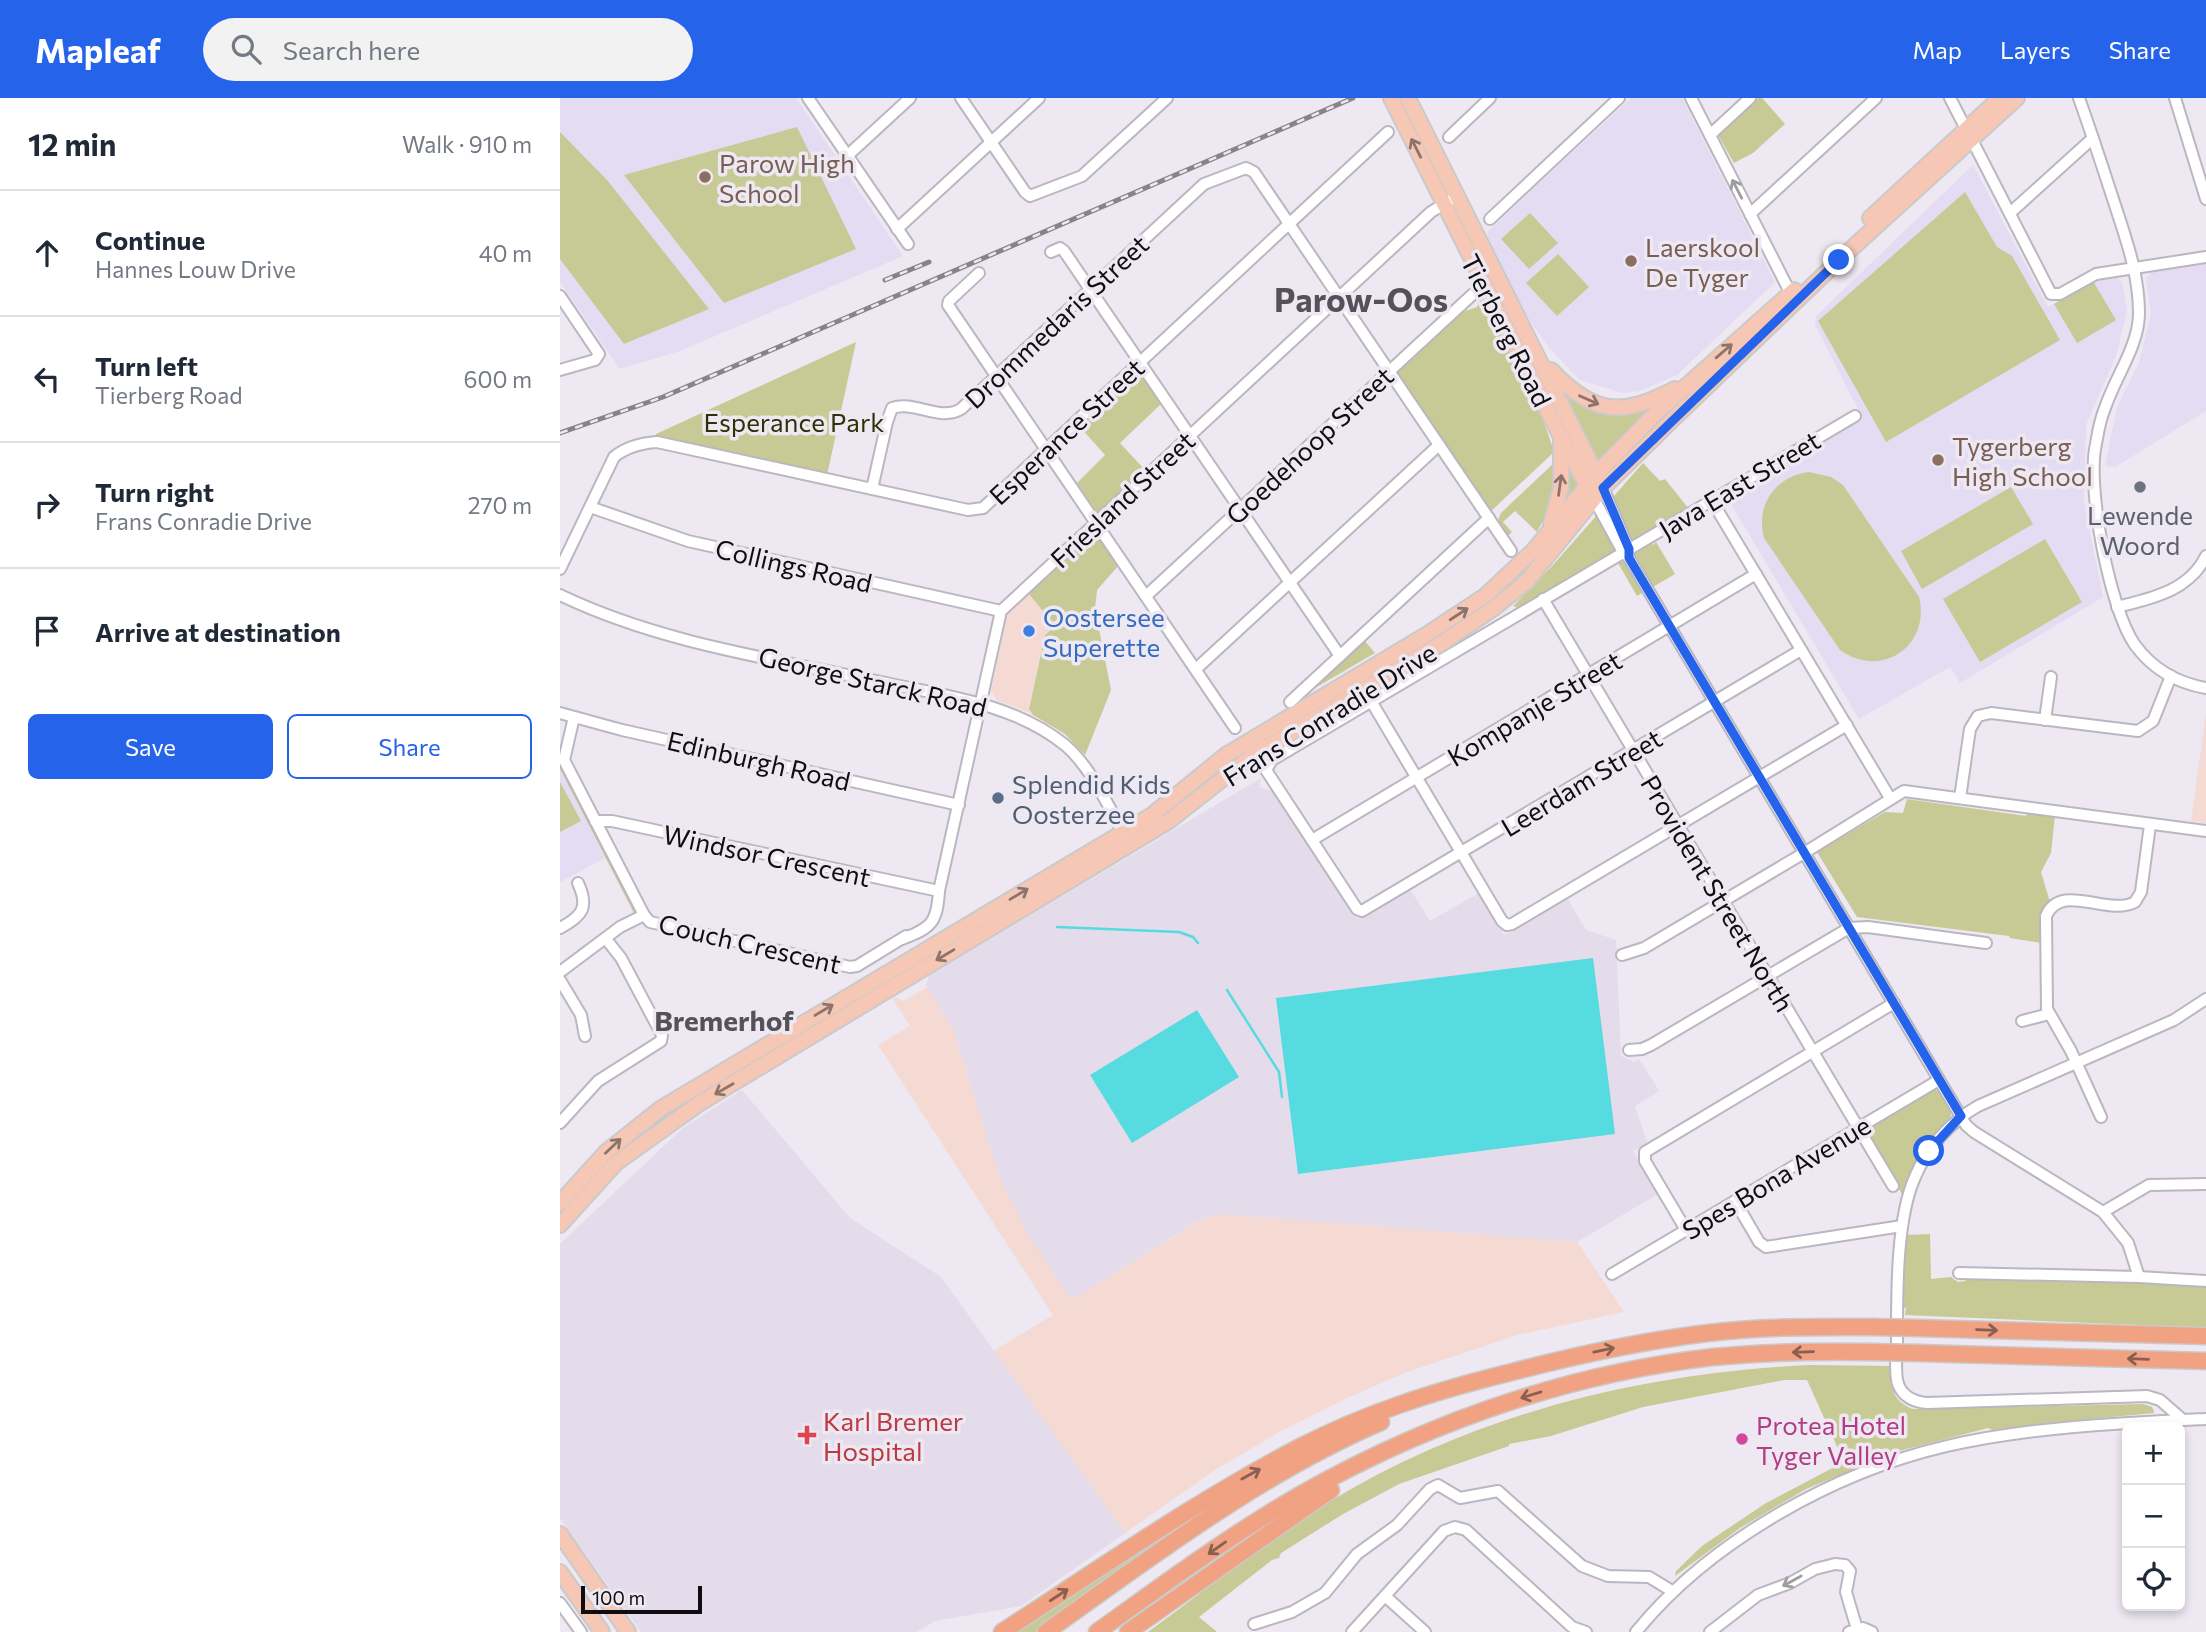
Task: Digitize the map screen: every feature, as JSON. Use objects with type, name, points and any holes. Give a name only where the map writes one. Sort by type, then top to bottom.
[{"type":"highway","points":[[1002,1632],[1181,1515],[1299,1448],[1427,1394],[1537,1366],[1627,1345],[1711,1332],[1799,1327],[2206,1336]]},
{"type":"highway","points":[[1097,1632],[1277,1509],[1365,1461],[1449,1423],[1550,1389],[1714,1357],[1781,1353],[1871,1352],[2206,1361]]},
{"type":"highway","points":[[1046,1632],[1205,1520],[1320,1452],[1414,1408],[1476,1384],[1537,1366]]},
{"type":"highway","points":[[1128,1632],[1327,1492],[1449,1423]]},
{"type":"main road","name":"Tierberg Road","points":[[1391,98],[1538,356],[1595,487]]},
{"type":"main road","name":"Tierberg Road","points":[[1408,98],[1449,196],[1561,438],[1595,487]]},
{"type":"main road","name":"Frans Conradie Drive","points":[[1127,839],[1235,750],[1472,605],[1518,567],[1595,487],[1968,133],[2000,98]]},
{"type":"main road","name":"Frans Conradie Drive","points":[[1968,133],[2017,98]]},
{"type":"main road","name":"Frans Conradie Drive","points":[[560,1225],[565,1199],[700,1103],[1127,839],[1169,821],[1252,756],[1476,622],[1527,580],[1595,487],[1690,382],[1793,297]]},
{"type":"main road","points":[[1538,356],[1573,392],[1607,407],[1626,408],[1642,404],[1690,382]]},
{"type":"main road","points":[[1549,532],[1561,488],[1561,438]]},
{"type":"main road","points":[[560,1534],[628,1632]]},
{"type":"main road","points":[[560,1572],[602,1632]]},
{"type":"street","points":[[808,98],[908,244]]},
{"type":"street","points":[[847,156],[910,98]]},
{"type":"street","points":[[961,98],[1027,195],[1034,196],[1082,176],[1167,98]]},
{"type":"street","points":[[897,229],[1039,98]]},
{"type":"street","points":[[1449,137],[1490,98]]},
{"type":"street","points":[[1490,219],[1619,98]]},
{"type":"street","points":[[1691,98],[1793,297]]},
{"type":"street","points":[[1710,135],[1750,98]]},
{"type":"street","points":[[1750,214],[1876,98]]},
{"type":"street","points":[[1950,98],[2048,291],[2053,295],[2060,294],[2093,275],[2206,257]]},
{"type":"street","points":[[2079,98],[2132,258],[2138,321],[2128,354],[2104,410],[2095,448],[2094,495],[2099,528],[2117,607],[2133,642],[2150,661],[2171,676],[2206,688]]},
{"type":"street","points":[[2175,98],[2206,199]]},
{"type":"street","name":"Esperance Street","points":[[590,507],[611,461],[623,450],[657,442],[968,510],[979,510],[1388,132]]},
{"type":"street","points":[[2010,213],[2093,138]]},
{"type":"street","name":"Drommedaris Street","points":[[872,489],[892,408],[908,406],[950,414],[961,409],[1204,184],[1241,168],[1248,169],[1254,172],[1289,225]]},
{"type":"street","name":"Friesland Street","points":[[1001,611],[1449,196]]},
{"type":"street","points":[[1289,225],[1511,551]]},
{"type":"street","points":[[1051,253],[1063,249],[1340,656]]},
{"type":"street","points":[[979,273],[948,305],[1236,728]]},
{"type":"street","name":"Goedehoop Street","points":[[1146,596],[1473,294]]},
{"type":"street","points":[[560,296],[598,351],[596,360],[560,370]]},
{"type":"street","name":"Java East Street","points":[[1312,841],[1266,769],[1270,762],[1855,416]]},
{"type":"street","points":[[1196,669],[1439,445]]},
{"type":"street","name":"Tierberg Road","points":[[1595,487],[1609,524],[1961,1116],[1974,1132],[2103,1212],[2128,1243],[2138,1277]]},
{"type":"street","points":[[1712,501],[1890,798]]},
{"type":"street","points":[[560,569],[590,507]]},
{"type":"street","name":"Collings Road","points":[[590,507],[688,541],[1001,611]]},
{"type":"street","points":[[1290,702],[1489,518]]},
{"type":"street","points":[[2117,607],[2167,593],[2194,575],[2206,556]]},
{"type":"street","name":"Kompanje Street","points":[[1312,841],[1756,574]]},
{"type":"street","name":"George Starck Road","points":[[560,595],[604,615],[661,633],[982,704],[1026,720],[1066,746],[1090,775],[1127,839]]},
{"type":"street","name":"Provident Street North","points":[[1544,599],[1893,1186]]},
{"type":"street","points":[[939,895],[1001,611]]},
{"type":"street","name":"Leerdam Street","points":[[1312,841],[1359,910],[1364,910],[1801,650]]},
{"type":"street","points":[[1961,798],[1970,729],[1975,718],[1991,713],[2129,732],[2142,730],[2150,725],[2155,717],[2171,676]]},
{"type":"street","points":[[2046,720],[2051,677]]},
{"type":"street","points":[[1371,701],[1502,921],[1507,925],[1847,726]]},
{"type":"street","name":"Edinburgh Road","points":[[560,713],[959,805]]},
{"type":"street","name":"Couch Crescent","points":[[574,718],[564,760],[650,922],[847,967],[857,965],[930,920],[939,895]]},
{"type":"street","points":[[1622,955],[1644,948],[1879,808],[1890,798],[1909,791],[2206,831]]},
{"type":"street","name":"Windsor Crescent","points":[[595,821],[612,821],[939,895]]},
{"type":"street","points":[[2101,1117],[2077,1064],[2049,1014],[2045,927],[2050,909],[2064,900],[2122,907],[2135,902],[2141,892],[2150,825]]},
{"type":"street","points":[[560,928],[579,916],[584,906],[578,883]]},
{"type":"street","points":[[560,972],[620,928],[644,915]]},
{"type":"street","points":[[1629,1050],[1651,1045],[1849,928],[1868,927],[1986,943]]},
{"type":"street","points":[[562,1117],[598,1081],[662,1041],[662,1035],[621,958],[606,939]]},
{"type":"street","points":[[560,980],[581,1015],[584,1036]]},
{"type":"street","points":[[2183,1420],[2157,1398],[2147,1396],[1927,1403],[1911,1399],[1900,1387],[1897,1375],[1902,1226],[1907,1197],[1920,1166],[1940,1137],[1961,1116],[2182,1017],[2206,999]]},
{"type":"street","points":[[1686,1230],[1645,1161],[1644,1154],[1894,1003]]},
{"type":"street","points":[[2022,1021],[2049,1014]]},
{"type":"street","name":"Spes Bona Avenue","points":[[1612,1274],[1940,1080]]},
{"type":"street","points":[[2103,1212],[2149,1185],[2206,1184]]},
{"type":"street","points":[[1735,1201],[1759,1242],[1766,1247],[1902,1226]]},
{"type":"street","points":[[1959,1273],[2206,1281]]},
{"type":"street","points":[[2170,1408],[2170,1421]]},
{"type":"street","points":[[1636,1632],[1672,1591],[1716,1555],[1768,1521],[1824,1491],[1890,1463],[1934,1449],[2011,1434],[2206,1419]]},
{"type":"street","points":[[1254,1624],[1292,1612],[1325,1593],[1357,1554],[1397,1525],[1434,1486],[1442,1486],[1457,1497],[1496,1491],[1582,1566],[1608,1576],[1649,1577],[1672,1591]]},
{"type":"street","points":[[1352,1632],[1444,1531],[1451,1527],[1466,1531],[1572,1627],[1586,1632]]},
{"type":"street","points":[[1718,1630],[1758,1595],[1790,1583],[1809,1571],[1838,1563],[1845,1565],[1850,1571],[1846,1592],[1854,1627],[1866,1628],[1872,1632]]},
{"type":"street","points":[[1385,1596],[1425,1632]]},
{"type":"street","points":[[561,1605],[581,1632]]},
{"type":"shaded area","name":"Parow High School","points":[[560,98],[796,98],[903,256],[680,351],[620,369],[560,282]]},
{"type":"shaded area","name":"Laerskool De Tyger","points":[[1631,98],[1682,98],[1775,282],[1677,375],[1639,391],[1623,393],[1580,380],[1550,349],[1525,314],[1488,240],[1487,232]]},
{"type":"shaded area","name":"Tygerberg High School","points":[[1973,165],[2048,307],[2094,280],[2115,276],[2122,282],[2127,310],[2116,356],[2086,425],[2084,502],[2103,597],[1960,683],[1950,667],[1859,719],[1731,504],[1733,495],[1862,417],[1815,325],[1816,316]]},
{"type":"shaded area","points":[[2206,263],[2206,411],[2115,467],[2105,466],[2117,407],[2139,363],[2151,314],[2146,279],[2151,272]]},
{"type":"shaded area","points":[[1029,594],[1055,626],[1045,635],[1029,705],[1030,713],[997,700],[991,691],[1008,613]]},
{"type":"shaded area","points":[[2206,713],[2206,823],[2191,821]]},
{"type":"shaded area","points":[[560,769],[605,858],[560,882]]},
{"type":"shaded area","points":[[1261,778],[1259,788],[1271,790],[1358,919],[1410,889],[1430,921],[1479,893],[1504,935],[1567,898],[1586,930],[1616,940],[1621,1056],[1634,1062],[1639,1059],[1659,1091],[1635,1106],[1647,1143],[1633,1151],[1658,1194],[1577,1242],[1222,1214],[1200,1220],[1071,1300],[1029,1236],[999,1175],[954,1031],[926,985],[929,976]]},
{"type":"shaded area","points":[[927,987],[954,1031],[999,1175],[1071,1300],[1201,1220],[1222,1214],[1577,1242],[1624,1312],[1517,1335],[1407,1372],[1347,1398],[1281,1431],[1215,1470],[1125,1533],[994,1351],[1053,1315],[878,1045],[910,1026],[892,998],[904,1001]]},
{"type":"shaded area","name":"Karl Bremer Hospital","points":[[742,1090],[850,1218],[941,1277],[1125,1533],[1021,1606],[935,1621],[916,1632],[641,1632],[560,1518],[560,1244],[683,1128]]},
{"type":"green space","points":[[1758,98],[1762,98],[1785,124],[1753,153],[1734,163],[1718,135]]},
{"type":"green space","points":[[797,127],[856,249],[724,303],[624,175]]},
{"type":"green space","points":[[560,132],[607,180],[709,309],[624,344],[560,259]]},
{"type":"green space","points":[[1965,192],[1997,247],[2012,256],[2060,340],[1886,442],[1818,321]]},
{"type":"green space","points":[[1453,208],[1459,213],[1583,455],[1581,462]]},
{"type":"green space","points":[[1530,213],[1558,243],[1529,269],[1501,239]]},
{"type":"green space","points":[[1558,254],[1589,287],[1557,316],[1526,283]]},
{"type":"green space","points":[[2093,281],[2116,320],[2077,343],[2054,304]]},
{"type":"green space","points":[[1482,297],[1531,392],[1554,452],[1490,512],[1395,371],[1457,314],[1477,307]]},
{"type":"green space","name":"Esperance Park","points":[[856,342],[827,475],[656,437],[656,434]]},
{"type":"green space","points":[[1140,371],[1162,403],[1120,443],[1145,470],[1098,514],[1077,483],[1105,455],[1080,427]]},
{"type":"green space","points":[[1567,395],[1581,402],[1658,403],[1598,463]]},
{"type":"green space","points":[[1565,457],[1579,485],[1564,502]]},
{"type":"green space","points":[[1556,461],[1552,498],[1537,532],[1515,511],[1503,522],[1512,532],[1508,536],[1498,520],[1501,513]]},
{"type":"green space","points":[[1643,463],[1660,481],[1665,479],[1689,509],[1518,608],[1513,606],[1553,565]]},
{"type":"green space","points":[[1809,472],[1831,477],[1843,485],[1919,597],[1921,615],[1917,630],[1910,643],[1899,653],[1886,659],[1871,661],[1856,658],[1840,650],[1764,538],[1763,514],[1771,494],[1787,479]]},
{"type":"green space","points":[[2011,487],[2033,524],[1922,589],[1901,551]]},
{"type":"green space","points":[[1096,533],[1118,566],[1097,590],[1095,609],[1111,690],[1085,755],[1065,734],[1033,715],[1029,709],[1045,635],[1055,626],[1029,594]]},
{"type":"green space","points":[[2045,539],[2082,602],[1980,662],[1943,599]]},
{"type":"green space","points":[[1552,541],[1522,576],[1493,603],[1149,824],[1223,764],[1536,555]]},
{"type":"green space","points":[[1656,542],[1675,574],[1653,587],[1635,554]]},
{"type":"green space","points":[[1624,562],[1642,593],[1637,596],[1618,563]]},
{"type":"green space","points":[[1364,640],[1375,653],[1310,691]]},
{"type":"green space","points":[[560,765],[637,914],[636,917],[560,769]]},
{"type":"green space","points":[[560,782],[581,821],[560,832]]},
{"type":"green space","points":[[1907,799],[2026,816],[2028,811],[2055,815],[2051,853],[2041,872],[2050,902],[2042,913],[2041,943],[2009,936],[1857,917],[1817,852],[1885,812],[1903,813]]},
{"type":"green space","points":[[835,1014],[617,1151],[625,1142],[684,1101]]},
{"type":"green space","points":[[1933,1089],[1946,1099],[1951,1116],[1919,1157],[1902,1194],[1866,1130]]},
{"type":"green space","points":[[1930,1234],[1931,1279],[1951,1277],[1958,1282],[1970,1277],[2141,1280],[2206,1285],[2206,1328],[1905,1315],[1906,1308],[1902,1307],[1906,1235]]},
{"type":"green space","points":[[1810,1365],[1892,1366],[1896,1397],[1913,1409],[2143,1404],[2152,1407],[2154,1413],[1992,1430],[1988,1428],[1895,1452],[1806,1489],[1740,1528],[1675,1576],[1676,1571],[1702,1546],[1766,1503],[1844,1462],[1807,1380],[1784,1380],[1643,1407],[1551,1436],[1509,1444],[1399,1484],[1343,1514],[1281,1553],[1279,1558],[1272,1560],[1199,1617],[1217,1632],[1148,1632],[1310,1514],[1389,1469],[1445,1443],[1503,1421],[1624,1388],[1685,1377]]},
{"type":"green space","points":[[1275,1467],[1197,1518],[1036,1632],[1018,1632],[1202,1510]]},
{"type":"water","points":[[1593,958],[1615,1134],[1298,1174],[1276,998]]},
{"type":"water","points":[[1197,1010],[1239,1077],[1132,1143],[1090,1075]]},
{"type":"waterway","points":[[1057,927],[1179,932],[1193,937],[1198,943]]},
{"type":"waterway","points":[[1227,990],[1279,1072],[1282,1097]]},
{"type":"railway","points":[[560,433],[663,397],[1353,98]]},
{"type":"railway","points":[[885,280],[929,262]]},
{"type":"place","name":"Parow High School","points":[[705,177]]},
{"type":"place","name":"Laerskool De Tyger","points":[[1631,261]]},
{"type":"place","name":"Tygerberg High School","points":[[1938,460]]},
{"type":"place","name":"Lewende Woord","points":[[2140,487]]},
{"type":"place","name":"Oostersee Superette","points":[[1029,631]]},
{"type":"place","name":"Splendid Kids Oosterzee","points":[[998,798]]},
{"type":"place","name":"Karl Bremer Hospital","points":[[807,1435]]},
{"type":"place","name":"Protea Hotel Tyger Valley","points":[[1742,1439]]},
{"type":"district","name":"Parow-Oos","points":[[1361,298]]},
{"type":"district","name":"Bremerhof","points":[[724,1020]]},
{"type":"route","points":[[1839,260],[1603,488],[1629,549],[1629,558],[1961,1116],[1929,1151]]}]
